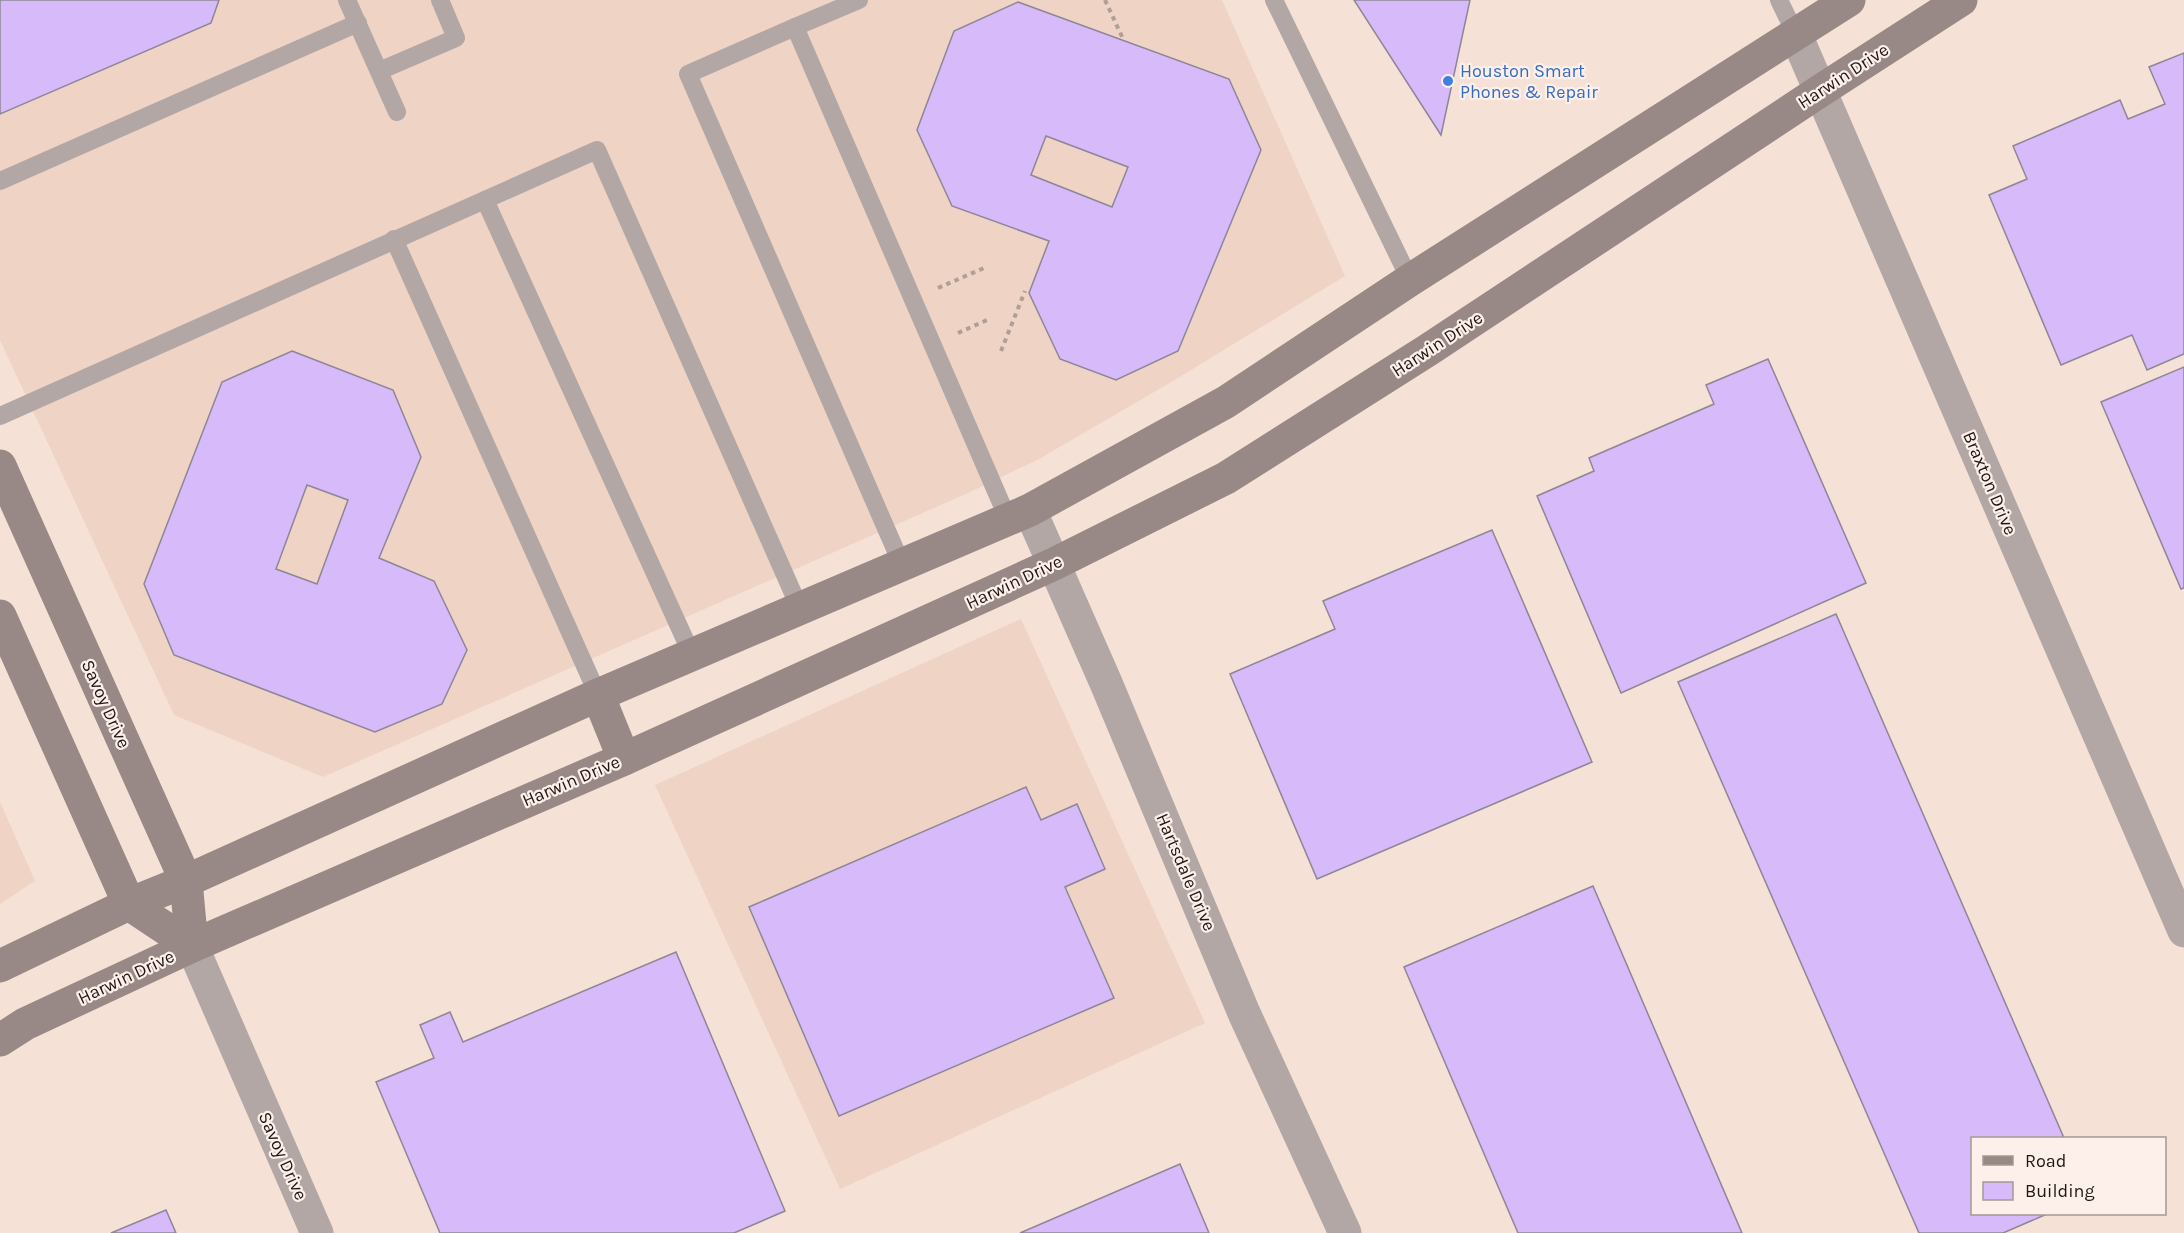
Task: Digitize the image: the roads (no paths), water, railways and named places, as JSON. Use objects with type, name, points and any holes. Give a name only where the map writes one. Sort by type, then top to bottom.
[{"type":"main road","points":[[0,966],[129,904],[186,881],[598,695],[1019,515],[1226,402],[1410,280],[1849,0]]},
{"type":"main road","name":"Harwin Drive","points":[[0,1040],[25,1024],[192,946],[624,759],[1054,564],[1226,478],[1428,350],[1961,0]]},
{"type":"main road","name":"Savoy Drive","points":[[0,466],[186,881],[192,946]]},
{"type":"main road","points":[[0,616],[129,904],[192,946]]},
{"type":"main road","points":[[598,695],[624,759]]},
{"type":"street","name":"Braxton Drive","points":[[1796,35],[2184,931]]},
{"type":"street","name":"Hartsdale Drive","points":[[1019,515],[1054,564],[1244,1013],[1345,1233]]},
{"type":"street","name":"Savoy Drive","points":[[192,946],[317,1233]]},
{"type":"lane","points":[[347,0],[397,112]]},
{"type":"lane","points":[[379,71],[456,38],[440,0]]},
{"type":"lane","points":[[859,0],[688,74],[902,565]]},
{"type":"lane","points":[[1274,0],[1410,280]]},
{"type":"lane","points":[[1779,0],[1796,35]]},
{"type":"lane","points":[[0,181],[358,23]]},
{"type":"lane","points":[[795,27],[1019,515]]},
{"type":"lane","points":[[0,416],[597,150],[800,609]]},
{"type":"lane","points":[[485,200],[692,655]]},
{"type":"lane","points":[[394,239],[598,695]]},
{"type":"place","name":"Houston Smart Phones & Repair","points":[[1448,81]]}]
